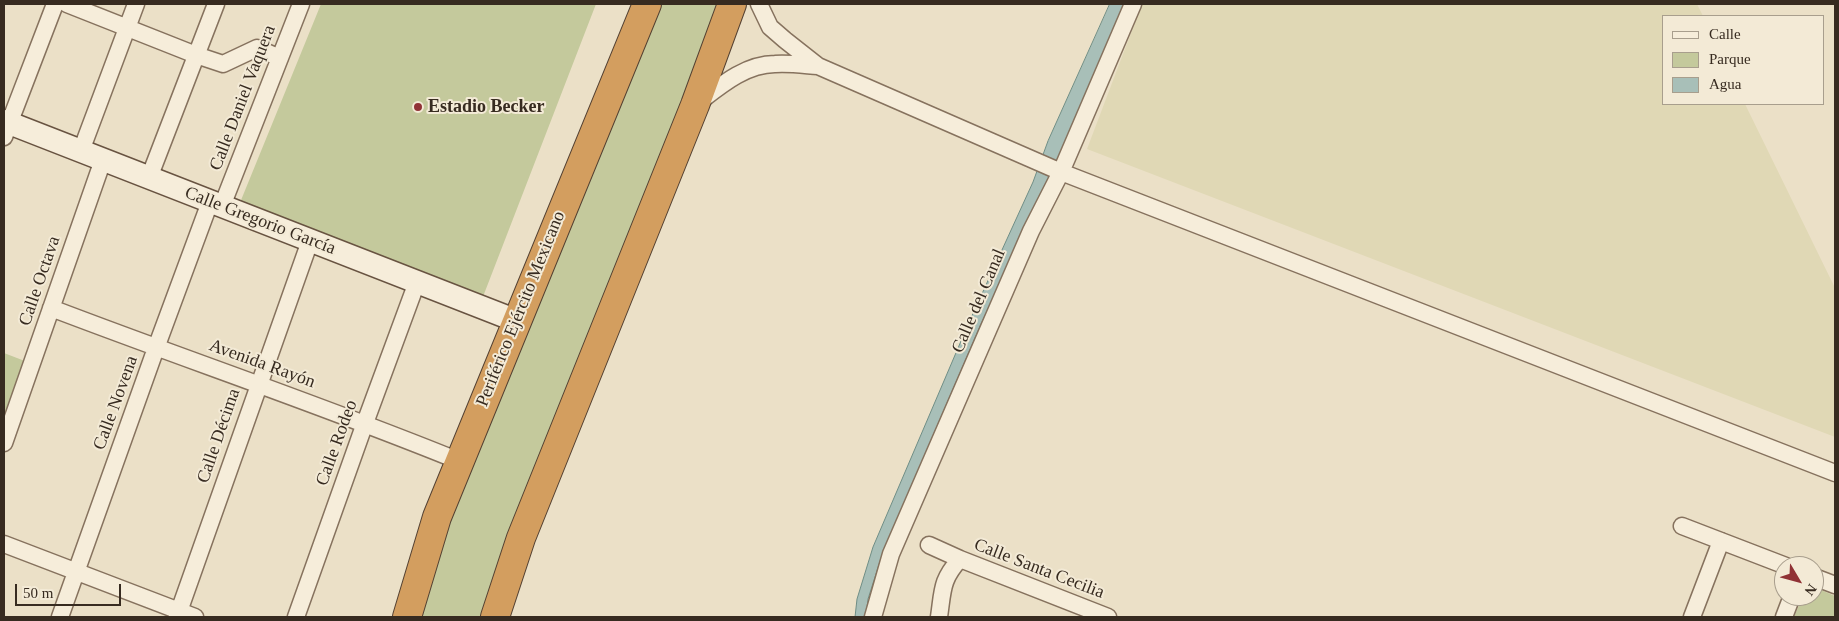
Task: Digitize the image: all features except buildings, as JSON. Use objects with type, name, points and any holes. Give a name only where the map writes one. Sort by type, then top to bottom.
[{"type":"highway","points":[[495,617],[524,529],[695,105],[732,4]]},
{"type":"highway","name":"Periférico Ejército Mexicano","points":[[406,617],[437,517],[641,6]]},
{"type":"street","points":[[6,127],[55,4]]},
{"type":"street","points":[[67,4],[222,64],[257,48],[280,58]]},
{"type":"street","points":[[81,151],[136,4]]},
{"type":"street","points":[[149,178],[216,4]]},
{"type":"street","name":"Calle Daniel Vaquera","points":[[216,204],[280,58],[301,4]]},
{"type":"street","points":[[759,4],[770,27],[818,66],[1061,172],[1835,472]]},
{"type":"street","name":"Calle del Canal","points":[[873,617],[890,554],[1031,231],[1061,172],[1133,4]]},
{"type":"street","points":[[695,105],[731,78],[753,68],[774,64],[818,66]]},
{"type":"street","name":"Calle Gregorio García","points":[[6,127],[81,151],[516,321]]},
{"type":"street","name":"Calle Octava","points":[[4,443],[103,160]]},
{"type":"street","name":"Calle Novena","points":[[60,617],[156,348],[216,204]]},
{"type":"street","name":"Calle Décima","points":[[184,615],[259,384],[310,241]]},
{"type":"street","name":"Calle Rodeo","points":[[296,617],[417,282]]},
{"type":"street","name":"Avenida Rayón","points":[[52,308],[156,348],[365,422],[459,461]]},
{"type":"street","points":[[1682,526],[1774,561]]},
{"type":"street","points":[[1692,617],[1721,541]]},
{"type":"street","points":[[4,544],[184,615]]},
{"type":"street","points":[[929,545],[960,559]]},
{"type":"street","name":"Calle Santa Cecilia","points":[[940,617],[944,580],[960,559],[1108,617]]},
{"type":"shaded area","points":[[1142,4],[1697,4],[1702,15],[1662,15],[1662,105],[1745,105],[1835,288],[1835,437],[1087,149]]},
{"type":"green space","name":"Estadio Becker","points":[[321,4],[596,4],[479,307],[237,210]]},
{"type":"green space","points":[[648,4],[729,4],[494,617],[410,617]]},
{"type":"green space","points":[[4,353],[30,363],[4,430]]},
{"type":"green space","points":[[1824,591],[1835,596],[1835,617],[1794,617],[1799,606],[1824,606]]},
{"type":"water","points":[[1110,4],[1126,4],[1045,188],[981,324],[883,552],[868,599],[866,617],[855,617],[857,599],[873,547],[970,320],[1033,182],[1048,141]]},
{"type":"place","name":"Estadio Becker","points":[[418,107]]}]
